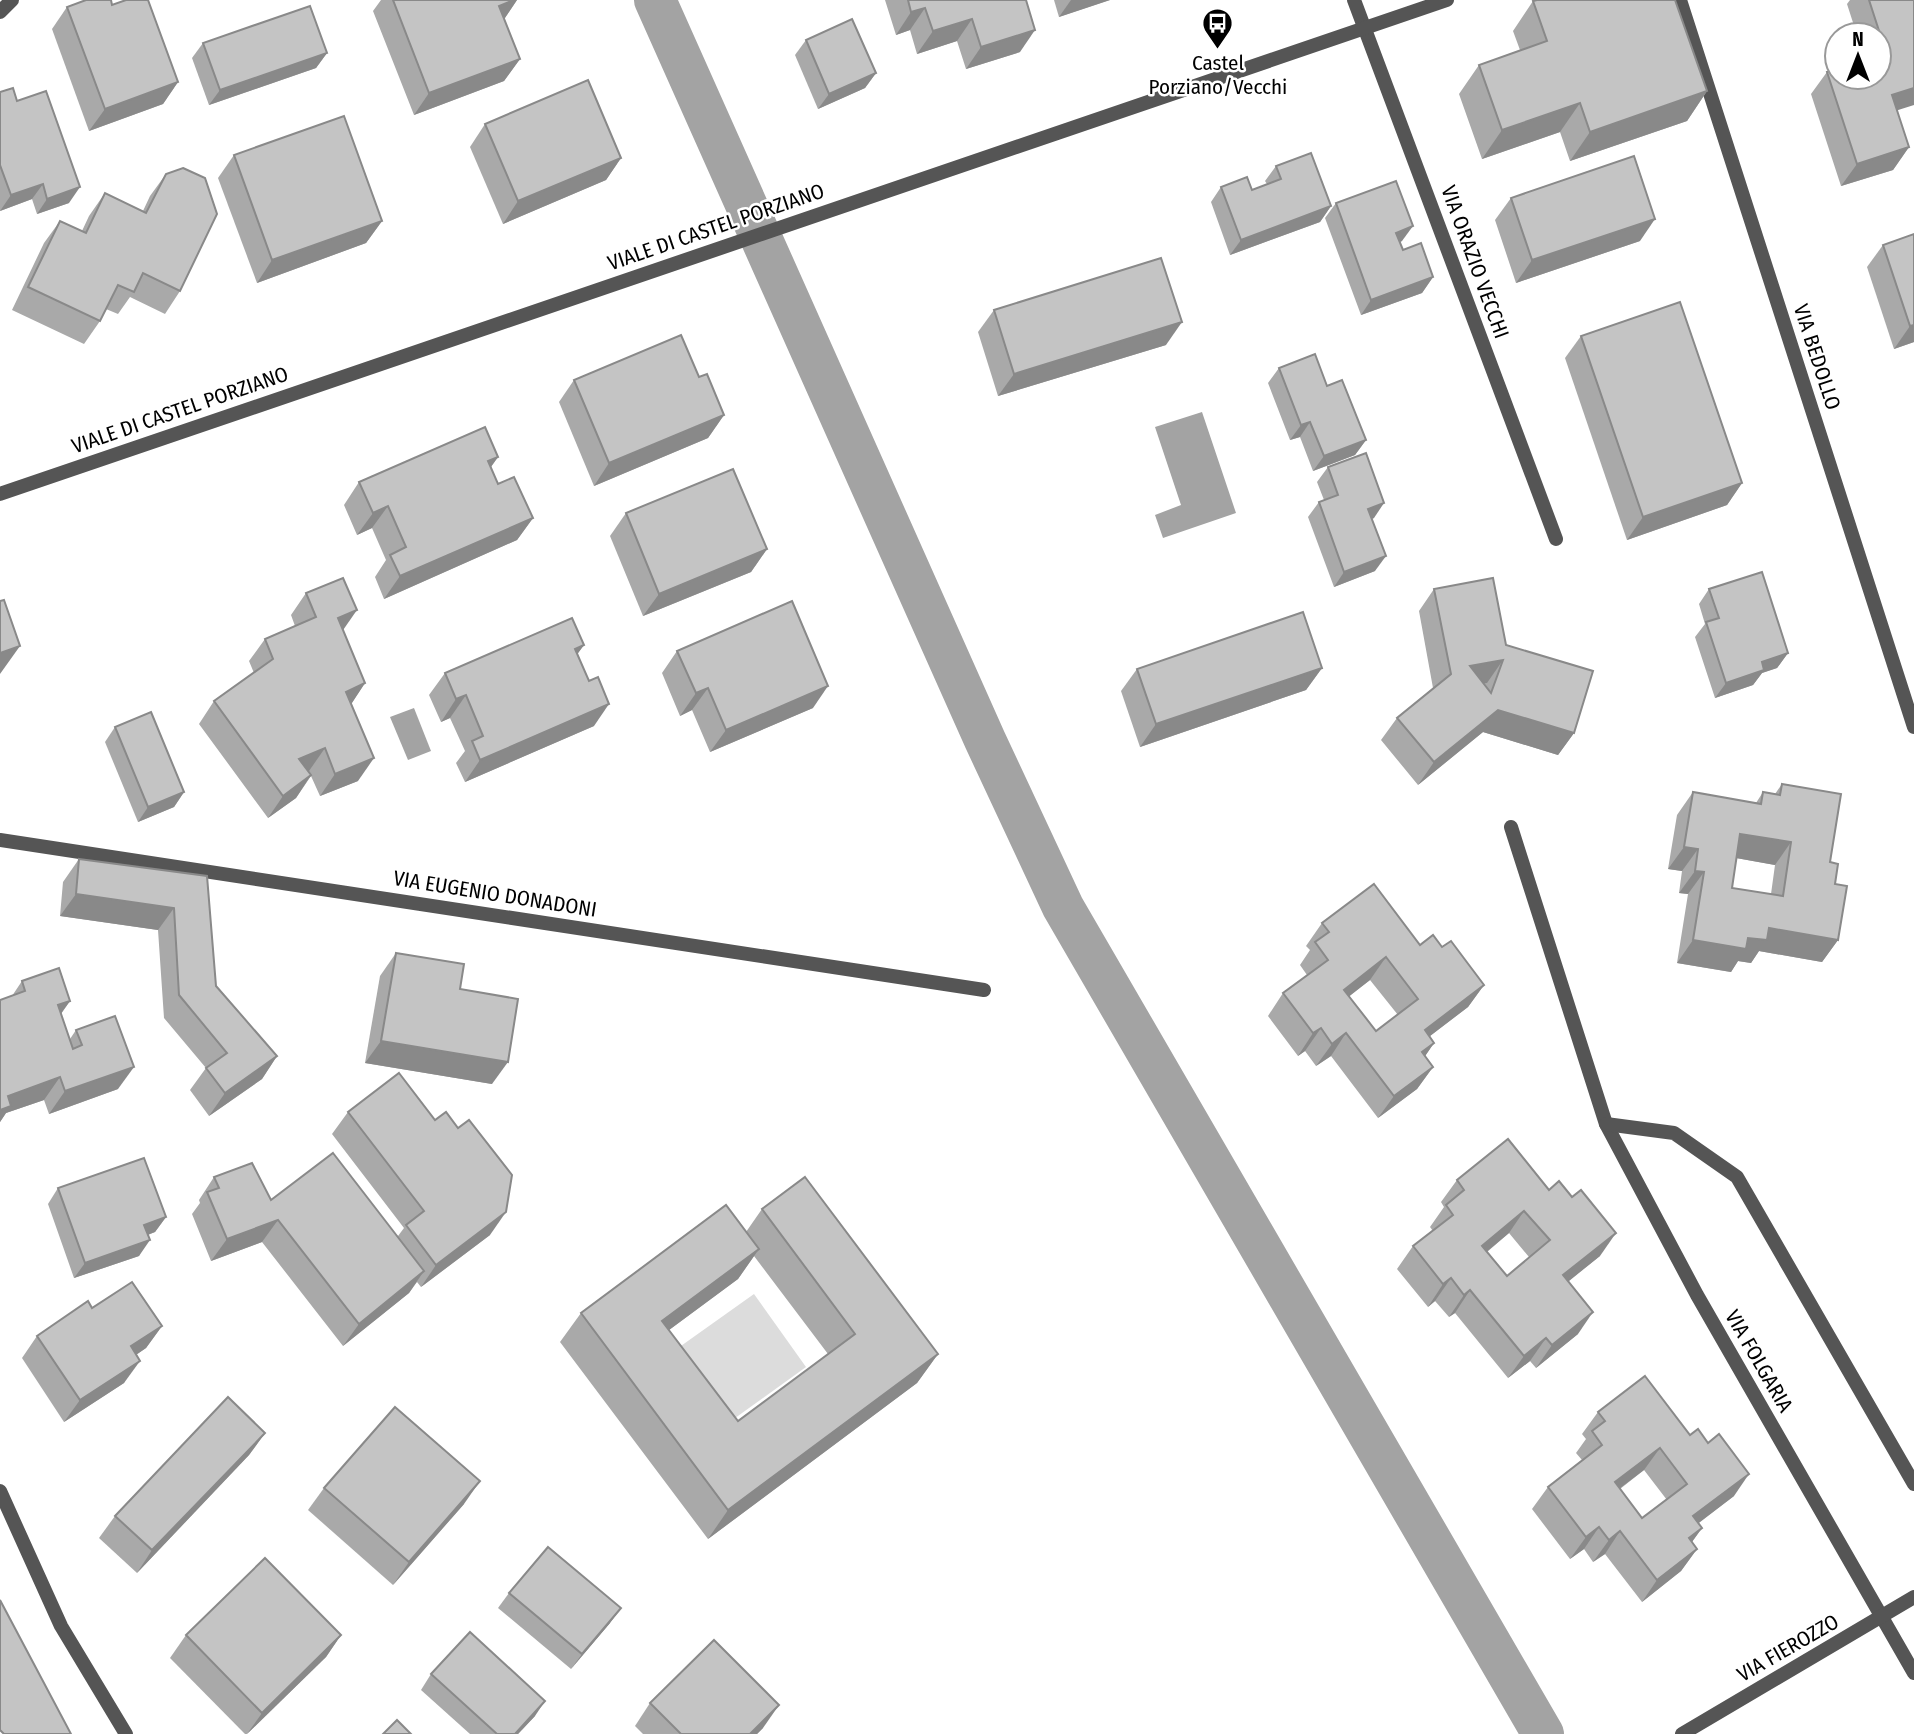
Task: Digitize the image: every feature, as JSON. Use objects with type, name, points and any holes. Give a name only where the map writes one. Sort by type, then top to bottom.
[{"type":"street","points":[[0,12],[12,0]]},
{"type":"street","name":"VIA ORAZIO VECCHI","points":[[1353,0],[1556,539]]},
{"type":"street","name":"VIALE DI CASTEL PORZIANO","points":[[0,494],[1447,0]]},
{"type":"street","name":"VIA BEDOLLO","points":[[1680,0],[1914,727]]},
{"type":"street","name":"VIA FOLGARIA","points":[[1511,827],[1606,1124],[1697,1295],[1914,1673]]},
{"type":"street","name":"VIA EUGENIO DONADONI","points":[[0,840],[984,990]]},
{"type":"street","points":[[1606,1124],[1674,1133],[1737,1177],[1914,1484]]},
{"type":"street","points":[[0,1491],[61,1626],[126,1734]]},
{"type":"street","name":"VIA FIEROZZO","points":[[1682,1734],[1914,1597]]},
{"type":"shaded area","points":[[1202,412],[1236,513],[1163,538],[1155,515],[1181,505],[1155,427]]},
{"type":"shaded area","points":[[414,708],[431,751],[408,760],[390,717]]},
{"type":"shaded area","points":[[754,1294],[806,1367],[724,1426],[671,1353]]},
{"type":"building","points":[[86,0],[111,0],[112,5],[126,0],[148,0],[178,82],[105,109],[67,7]]},
{"type":"building","points":[[393,0],[514,0],[499,6],[520,59],[429,93]]},
{"type":"building","points":[[908,0],[1026,0],[1035,30],[981,47],[972,19],[933,31],[925,8],[911,12]]},
{"type":"building","points":[[1675,0],[1707,91],[1590,132],[1580,103],[1502,130],[1479,65],[1547,41],[1533,1]]},
{"type":"building","points":[[1869,0],[1914,0],[1914,88],[1892,95],[1909,147],[1857,164],[1833,91],[1893,91],[1893,21],[1876,21]]},
{"type":"building","points":[[310,6],[327,53],[220,90],[203,43]]},
{"type":"building","points":[[852,19],[876,73],[829,94],[806,40]]},
{"type":"building","points":[[588,80],[621,158],[518,201],[485,124]]},
{"type":"building","points":[[13,88],[17,101],[46,91],[80,187],[47,199],[43,184],[11,195],[0,165],[0,92]]},
{"type":"building","points":[[344,116],[382,221],[272,260],[234,155]]},
{"type":"building","points":[[1311,153],[1331,206],[1241,240],[1221,187],[1247,177],[1252,190],[1281,179],[1276,166]]},
{"type":"building","points":[[1634,156],[1655,219],[1532,260],[1511,198]]},
{"type":"building","points":[[183,168],[205,178],[217,214],[180,291],[143,273],[134,292],[118,285],[100,321],[28,287],[60,221],[86,233],[105,193],[146,213],[166,174]]},
{"type":"building","points":[[1396,181],[1413,226],[1396,233],[1403,250],[1421,243],[1433,277],[1371,300],[1336,203]]},
{"type":"building","points":[[1914,234],[1914,325],[1910,326],[1883,245]]},
{"type":"building","points":[[1161,258],[1182,322],[1014,374],[994,310]]},
{"type":"building","points":[[1680,302],[1742,483],[1643,517],[1581,336]]},
{"type":"building","points":[[681,335],[699,377],[707,374],[724,415],[609,463],[574,380]]},
{"type":"building","points":[[1315,354],[1327,386],[1342,380],[1366,440],[1324,456],[1310,422],[1301,425],[1279,368]]},
{"type":"building","points":[[485,427],[498,457],[488,461],[498,484],[514,477],[533,518],[400,576],[390,555],[406,547],[388,506],[373,513],[359,482]]},
{"type":"building","points":[[1366,453],[1384,503],[1368,509],[1386,556],[1344,572],[1319,502],[1338,495],[1328,467]]},
{"type":"building","points":[[733,469],[767,549],[659,594],[626,513]]},
{"type":"building","points":[[1762,572],[1788,653],[1762,662],[1764,670],[1726,683],[1706,622],[1719,618],[1709,589]]},
{"type":"building","points":[[343,578],[357,610],[338,618],[365,683],[346,692],[374,758],[335,774],[325,748],[299,759],[311,775],[283,796],[214,701],[273,659],[265,639],[316,617],[306,593]]},
{"type":"building","points":[[1493,578],[1506,645],[1593,671],[1574,733],[1498,710],[1434,762],[1397,718],[1451,674],[1434,589]],"holes":[[[1503,660],[1491,693],[1470,666]]]},
{"type":"building","points":[[4,600],[20,646],[0,653],[0,601]]},
{"type":"building","points":[[792,601],[828,686],[726,730],[708,688],[696,693],[677,651]]},
{"type":"building","points":[[1303,612],[1322,668],[1156,724],[1137,669]]},
{"type":"building","points":[[572,618],[584,645],[575,649],[589,681],[598,677],[609,704],[480,760],[472,741],[483,736],[466,695],[456,699],[445,673]]},
{"type":"building","points":[[151,712],[184,792],[148,807],[115,727]]},
{"type":"building","points":[[1782,784],[1841,794],[1830,862],[1838,864],[1835,884],[1847,886],[1838,940],[1769,928],[1767,940],[1748,938],[1746,949],[1693,940],[1704,872],[1695,871],[1698,849],[1684,847],[1693,792],[1761,804],[1763,792],[1780,795]],"holes":[[[1740,834],[1791,842],[1783,896],[1732,888]]]},
{"type":"building","points":[[79,859],[207,876],[216,986],[277,1056],[225,1093],[206,1068],[227,1053],[179,995],[174,908],[76,894]]},
{"type":"building","points":[[1374,884],[1420,945],[1433,935],[1442,947],[1451,941],[1484,985],[1425,1030],[1434,1043],[1422,1052],[1433,1067],[1394,1096],[1346,1033],[1332,1044],[1321,1028],[1313,1033],[1283,993],[1328,960],[1315,942],[1329,932],[1322,923]],"holes":[[[1386,957],[1418,999],[1376,1031],[1344,990]]]},
{"type":"building","points":[[396,953],[464,964],[460,989],[518,999],[508,1062],[381,1041]]},
{"type":"building","points":[[59,968],[70,1001],[58,1005],[73,1049],[82,1045],[76,1030],[115,1016],[134,1067],[65,1091],[60,1077],[8,1096],[11,1106],[0,1110],[0,1000],[25,991],[22,981]]},
{"type":"building","points":[[399,1073],[435,1120],[446,1112],[458,1128],[469,1120],[512,1175],[506,1212],[436,1265],[406,1225],[424,1211],[348,1112]]},
{"type":"building","points":[[1508,1139],[1549,1190],[1559,1181],[1572,1197],[1581,1190],[1616,1233],[1563,1275],[1593,1312],[1552,1345],[1546,1338],[1524,1356],[1470,1290],[1464,1295],[1451,1278],[1443,1284],[1413,1246],[1453,1215],[1446,1205],[1464,1190],[1457,1180]],"holes":[[[1524,1211],[1550,1240],[1507,1276],[1482,1246]]]},
{"type":"building","points":[[333,1153],[424,1271],[359,1324],[278,1220],[227,1239],[207,1192],[219,1188],[214,1177],[252,1163],[271,1200]]},
{"type":"building","points":[[144,1158],[166,1217],[144,1225],[150,1240],[85,1263],[58,1188]]},
{"type":"building","points":[[805,1177],[938,1354],[728,1510],[581,1313],[726,1205],[759,1249],[662,1321],[738,1421],[855,1334],[762,1209]]},
{"type":"building","points":[[132,1282],[162,1326],[131,1346],[140,1361],[80,1400],[37,1336],[88,1301],[92,1308]]},
{"type":"building","points":[[1645,1376],[1690,1435],[1698,1429],[1708,1443],[1719,1434],[1749,1474],[1693,1516],[1702,1528],[1689,1538],[1697,1549],[1657,1580],[1620,1531],[1609,1540],[1599,1527],[1586,1537],[1548,1487],[1602,1445],[1592,1431],[1605,1421],[1598,1412]],"holes":[[[1660,1448],[1687,1484],[1642,1518],[1615,1482]]]},
{"type":"building","points":[[228,1397],[265,1433],[152,1550],[115,1516]]},
{"type":"building","points":[[395,1407],[480,1481],[409,1562],[324,1488]]},
{"type":"building","points":[[548,1547],[621,1608],[582,1654],[509,1593]]},
{"type":"building","points":[[265,1558],[341,1635],[262,1713],[186,1635]]},
{"type":"building","points":[[0,1600],[71,1734],[4,1734],[0,1730]]},
{"type":"building","points":[[470,1632],[545,1701],[515,1734],[497,1734],[431,1674]]},
{"type":"building","points":[[714,1640],[779,1705],[750,1734],[681,1734],[650,1703]]},
{"type":"building","points":[[397,1720],[411,1734],[383,1734]]},
{"type":"waterway","points":[[655,0],[985,740],[1063,907],[1543,1734]]},
{"type":"place","name":"Castel Porziano/Vecchi","points":[[1218,50]]}]
